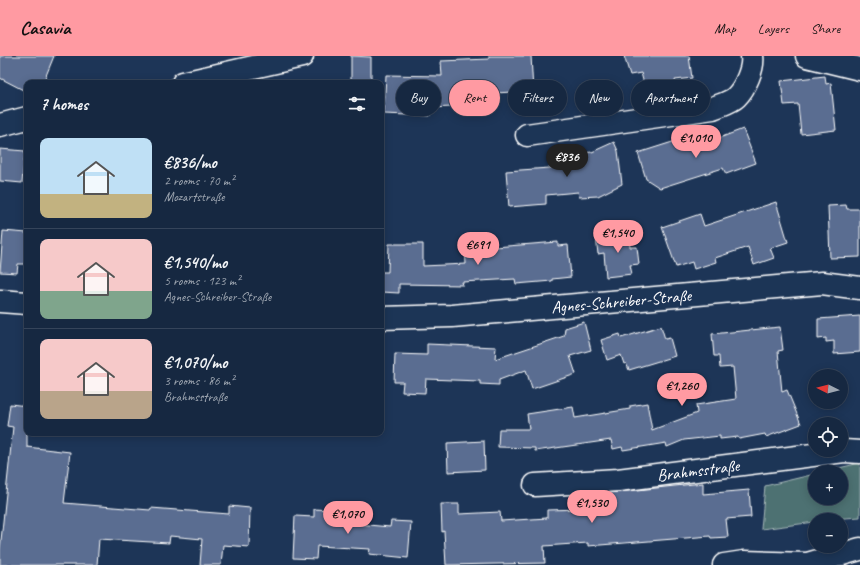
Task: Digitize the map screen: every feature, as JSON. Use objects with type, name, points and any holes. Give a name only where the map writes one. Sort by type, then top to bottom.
[{"type":"street","points":[[196,80],[302,56]]},
{"type":"street","points":[[527,135],[713,108],[736,98],[745,85],[753,63],[752,56]]},
{"type":"street","points":[[807,56],[860,69]]},
{"type":"street","points":[[0,125],[24,119]]},
{"type":"street","name":"Agnes-Schreiber-Straße","points":[[384,318],[452,316],[822,283],[860,288]]},
{"type":"street","points":[[0,301],[24,303]]},
{"type":"street","name":"Brahmsstraße","points":[[535,485],[618,480],[844,451],[860,452]]},
{"type":"street","points":[[724,565],[744,562],[807,564],[860,549]]},
{"type":"green space","points":[[860,463],[860,517],[848,518],[848,513],[808,513],[808,523],[761,529],[765,486],[808,476],[808,505],[848,505],[848,466]]},
{"type":"building","points":[[0,56],[54,56],[44,80],[24,80],[24,90],[0,78]]},
{"type":"building","points":[[351,56],[371,57],[371,80],[351,80]]},
{"type":"building","points":[[489,56],[531,56],[532,80],[508,80],[508,92],[500,93],[500,80],[449,80],[449,107],[441,108],[441,80],[396,80],[396,115],[384,114],[386,75],[442,76],[441,61],[489,59]]},
{"type":"building","points":[[624,56],[689,56],[692,78],[675,80],[643,80],[641,73],[630,75]]},
{"type":"building","points":[[825,76],[826,84],[831,83],[836,130],[801,134],[798,104],[784,105],[781,81]]},
{"type":"building","points":[[743,129],[756,163],[726,174],[723,168],[660,188],[646,179],[638,153],[682,139],[684,147],[699,141],[701,145]]},
{"type":"building","points":[[614,142],[618,151],[622,184],[598,196],[579,197],[578,192],[546,195],[546,204],[509,207],[506,171],[564,167],[563,155],[592,152]]},
{"type":"building","points":[[0,149],[24,151],[22,183],[0,181]]},
{"type":"building","points":[[776,202],[788,242],[770,248],[774,258],[754,265],[748,247],[715,258],[716,262],[694,269],[692,262],[676,267],[662,227],[700,214],[704,226]]},
{"type":"building","points":[[846,205],[847,209],[860,209],[860,257],[830,258],[828,206]]},
{"type":"building","points":[[3,231],[24,233],[24,264],[18,264],[17,273],[0,272]]},
{"type":"building","points":[[628,233],[630,247],[637,247],[639,264],[630,265],[632,274],[606,277],[604,253],[598,254],[596,237]]},
{"type":"building","points":[[558,242],[558,246],[568,245],[571,277],[552,279],[552,281],[516,284],[515,279],[462,282],[463,285],[399,284],[399,293],[384,292],[384,272],[388,272],[389,244],[423,244],[423,266],[466,264],[465,246],[495,245],[495,247]]},
{"type":"building","points":[[860,316],[860,352],[834,354],[834,341],[826,342],[826,338],[818,339],[818,319]]},
{"type":"building","points":[[584,322],[591,350],[570,356],[576,374],[532,389],[526,370],[499,380],[499,385],[480,384],[480,381],[426,379],[425,393],[402,392],[403,382],[394,382],[395,354],[427,355],[427,344],[496,347],[495,359],[564,336],[565,328]]},
{"type":"building","points":[[661,326],[665,339],[670,338],[675,356],[629,370],[626,363],[624,364],[621,355],[607,360],[601,340],[620,334],[621,338]]},
{"type":"building","points":[[780,327],[783,350],[778,351],[782,392],[787,390],[801,424],[766,437],[765,434],[739,439],[738,437],[720,439],[720,436],[684,440],[667,447],[666,443],[623,450],[622,447],[613,449],[611,440],[535,451],[535,448],[498,447],[499,429],[529,429],[527,414],[573,407],[575,418],[630,409],[630,406],[647,403],[652,430],[697,413],[696,405],[736,399],[733,367],[720,368],[719,356],[714,356],[712,334]]},
{"type":"building","points":[[10,404],[24,406],[24,436],[27,436],[27,447],[70,452],[64,503],[150,510],[151,508],[229,514],[229,506],[250,508],[249,547],[223,545],[221,565],[200,565],[202,539],[170,536],[169,543],[99,539],[97,565],[0,565],[0,550],[13,427],[7,426]]},
{"type":"building","points":[[484,441],[485,470],[448,472],[447,443]]},
{"type":"building","points":[[703,483],[703,494],[749,490],[751,517],[726,519],[728,537],[711,538],[710,536],[588,546],[588,543],[544,546],[545,563],[446,565],[444,531],[442,532],[441,504],[459,504],[459,514],[500,512],[501,521],[547,518],[547,510],[585,509],[584,501],[600,499],[600,494]]},
{"type":"building","points":[[314,509],[346,511],[346,523],[390,527],[391,521],[411,522],[408,558],[369,554],[370,549],[317,546],[316,559],[293,558],[295,516],[314,517]]}]
